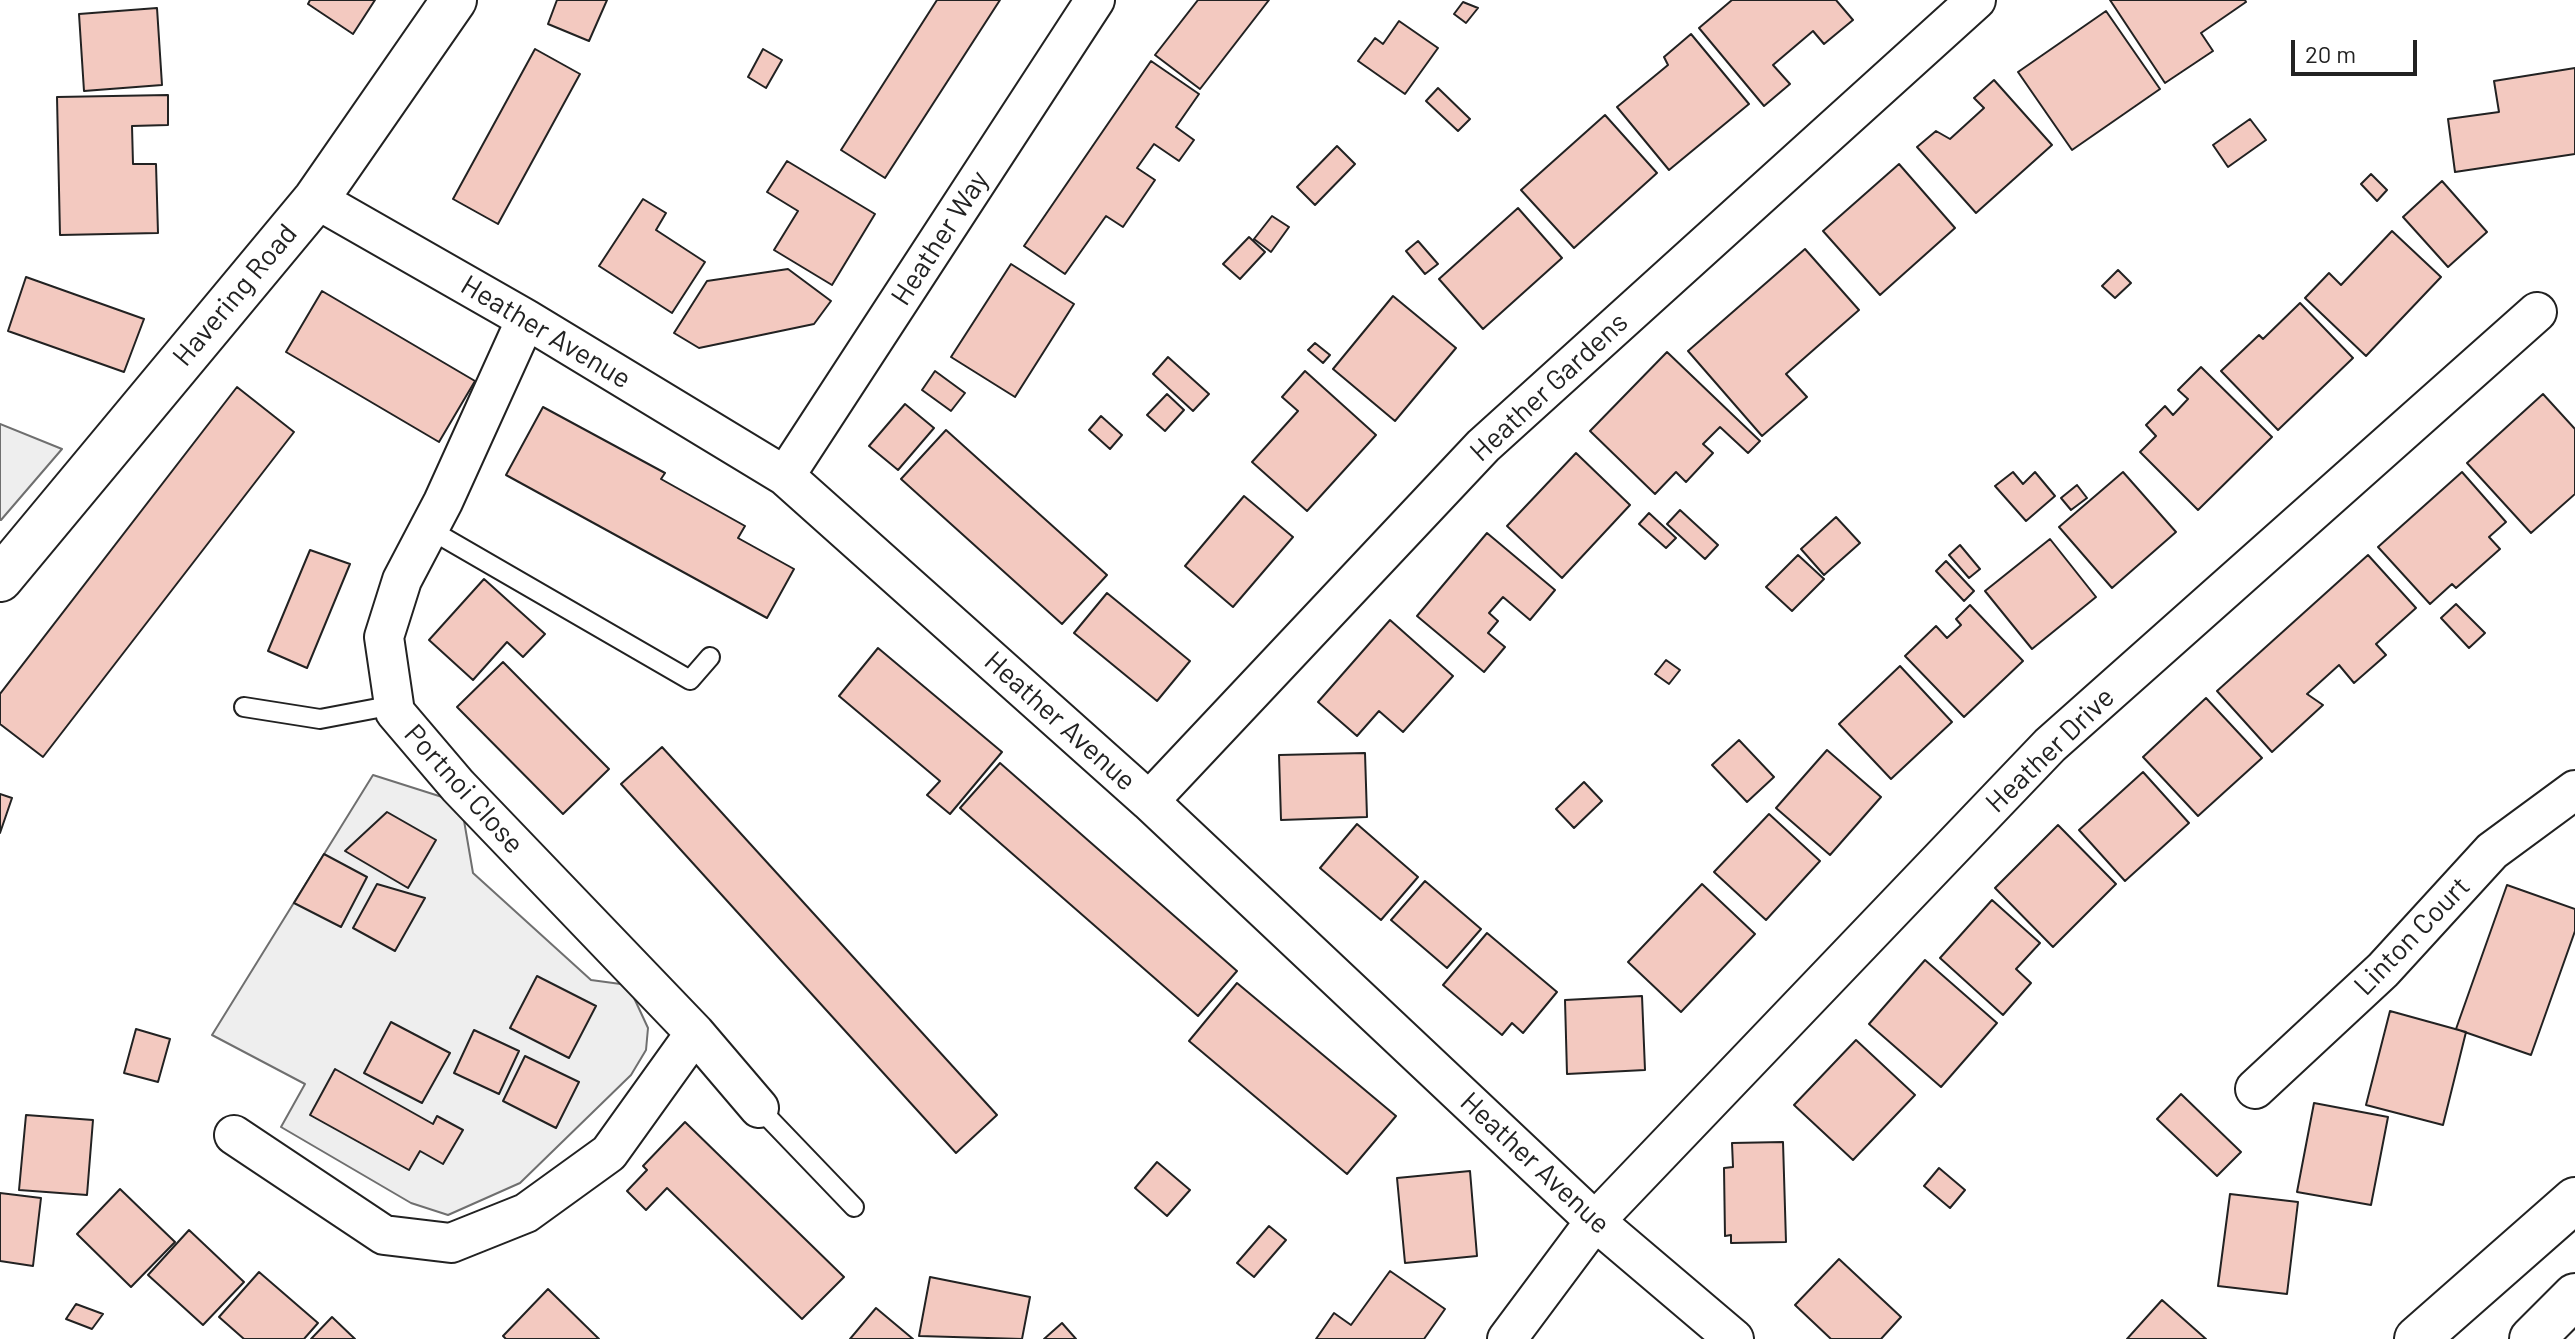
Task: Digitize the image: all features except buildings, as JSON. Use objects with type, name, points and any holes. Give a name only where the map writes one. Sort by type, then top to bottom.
[{"type":"main road","name":"Havering Road","points":[[2,573],[316,199],[454,0]]},
{"type":"main road","points":[[2417,1339],[2575,1200]]},
{"type":"main road","points":[[2532,1339],[2575,1296]]},
{"type":"street","name":"Heather Way","points":[[785,476],[1095,0]]},
{"type":"street","name":"Heather Gardens","points":[[1149,801],[1483,446],[1976,0]]},
{"type":"street","name":"Heather Avenue","points":[[316,199],[526,319],[785,476],[1149,801],[1595,1221],[1734,1339]]},
{"type":"street","name":"Heather Drive","points":[[1507,1339],[1595,1221],[2050,745],[2537,312]]},
{"type":"street","name":"Portnoi Close","points":[[526,319],[429,529],[402,580],[384,637],[395,712],[458,786],[695,1033],[759,1108]]},
{"type":"street","name":"Linton Court","points":[[2255,1089],[2383,970],[2492,851],[2575,790]]},
{"type":"street","points":[[234,1135],[384,1235],[451,1243],[526,1213],[609,1153],[695,1033]]},
{"type":"lane","points":[[429,529],[690,680],[710,657]]},
{"type":"lane","points":[[244,707],[320,719],[394,705]]},
{"type":"lane","points":[[759,1108],[854,1207]]},
{"type":"shaded area","points":[[0,424],[62,449],[1,520],[0,520]]},
{"type":"shaded area","points":[[373,775],[461,803],[473,873],[591,980],[628,985],[648,1028],[646,1050],[631,1075],[520,1183],[448,1215],[411,1203],[281,1127],[305,1084],[212,1035]]}]
